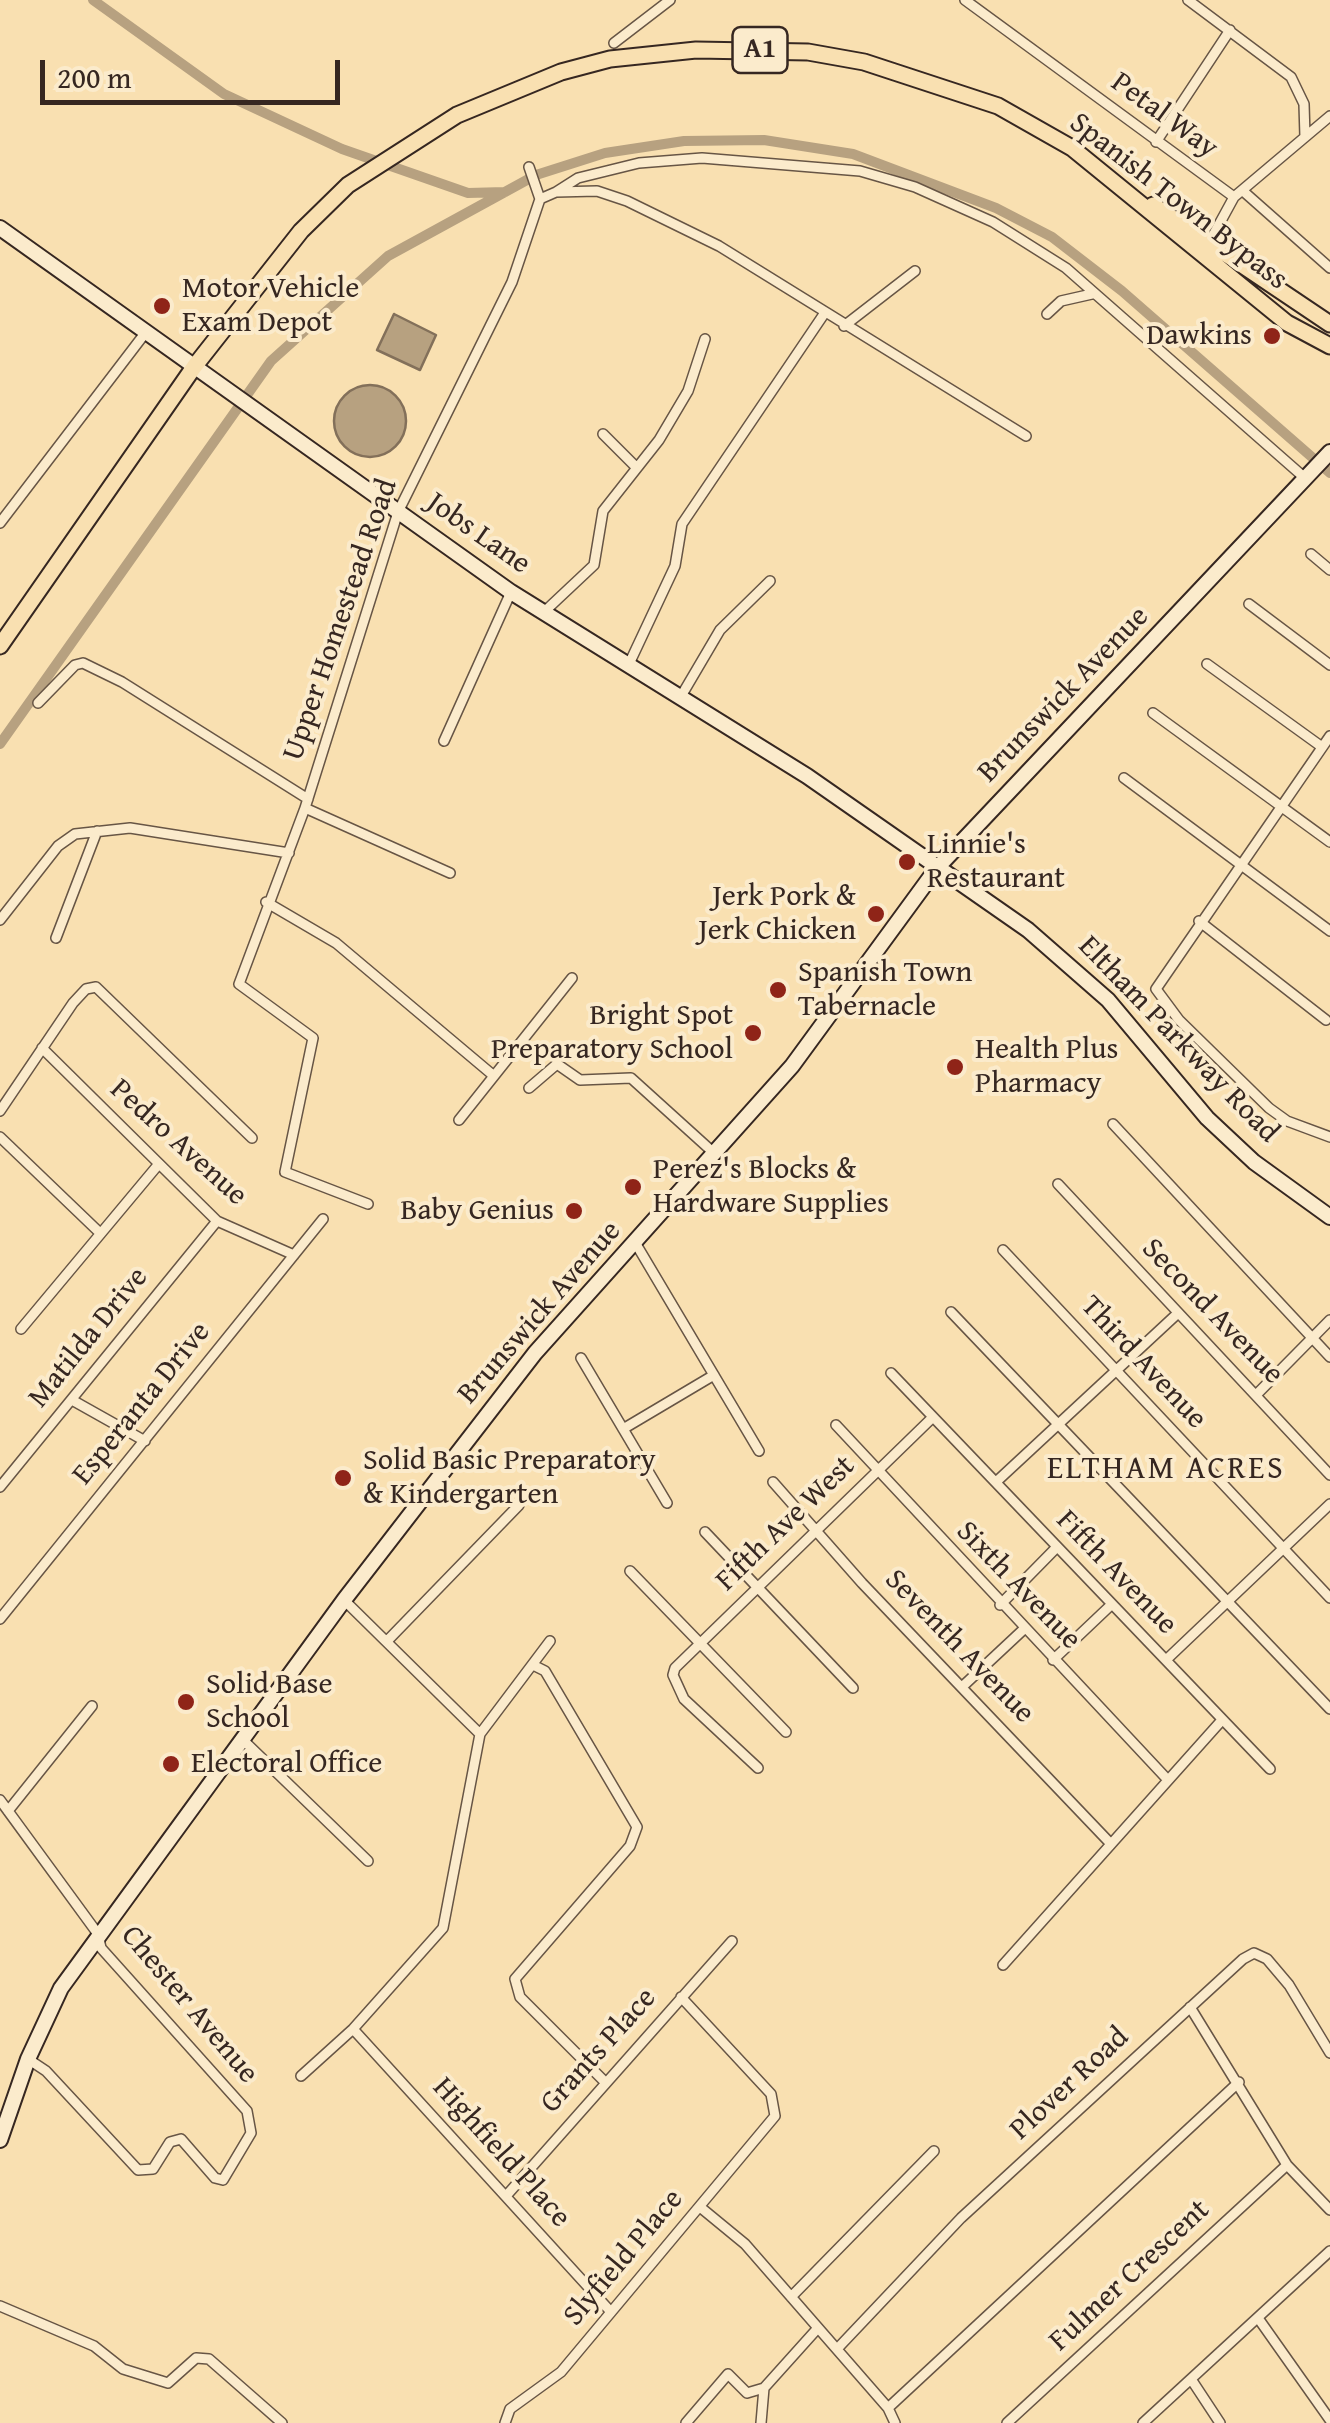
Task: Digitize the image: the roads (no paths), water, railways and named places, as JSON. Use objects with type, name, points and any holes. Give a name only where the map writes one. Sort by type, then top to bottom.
[{"type":"main road","name":"Spanish Town Bypass","points":[[0,646],[194,367],[302,231],[348,185],[457,114],[561,72],[610,59],[696,50],[788,51],[864,62],[998,106],[1072,148],[1287,323],[1330,346]]},
{"type":"main road","name":"A1","points":[[1116,182],[1330,324]]},
{"type":"main road","name":"Jobs Lane","points":[[0,228],[512,592],[807,776],[937,868]]},
{"type":"main road","name":"Brunswick Avenue","points":[[0,2140],[6,2099],[61,1988],[344,1600],[535,1353],[792,1066],[937,868],[1330,452]]},
{"type":"main road","name":"Eltham Parkway Road","points":[[937,868],[1080,970],[1207,1118],[1254,1162],[1330,1217]]},
{"type":"street","points":[[614,43],[670,0]]},
{"type":"street","name":"Petal Way","points":[[965,0],[1234,197],[1330,116]]},
{"type":"street","points":[[1188,0],[1292,77],[1304,104],[1305,137]]},
{"type":"street","points":[[1156,142],[1230,30]]},
{"type":"street","points":[[556,192],[578,178],[640,163],[702,158],[860,171],[915,188],[993,222],[1066,268],[1310,476]]},
{"type":"street","points":[[529,167],[540,195],[598,191],[628,201],[719,246],[1026,436]]},
{"type":"street","points":[[1244,190],[1330,268]]},
{"type":"street","name":"Upper Homestead Road","points":[[368,1204],[285,1172],[313,1038],[239,984],[266,902],[307,804],[398,512],[512,282],[540,195]]},
{"type":"street","points":[[1210,241],[1234,197]]},
{"type":"street","points":[[844,326],[914,271]]},
{"type":"street","points":[[1047,314],[1061,300],[1092,294]]},
{"type":"street","points":[[629,664],[675,566],[682,524],[824,314]]},
{"type":"street","points":[[0,523],[146,332]]},
{"type":"street","points":[[544,612],[594,565],[603,512],[659,440],[688,391],[705,339]]},
{"type":"street","points":[[603,434],[635,466]]},
{"type":"street","points":[[1311,554],[1330,570]]},
{"type":"street","points":[[680,698],[720,630],[770,582]]},
{"type":"street","points":[[444,741],[512,592]]},
{"type":"street","points":[[1249,604],[1330,665]]},
{"type":"street","points":[[38,703],[75,665],[83,663],[122,682],[307,804],[450,873]]},
{"type":"street","points":[[1207,664],[1322,747]]},
{"type":"street","points":[[1153,712],[1330,842]]},
{"type":"street","points":[[1330,736],[1158,980],[1159,999],[1268,1108],[1286,1121],[1330,1137]]},
{"type":"street","points":[[1124,778],[1330,931]]},
{"type":"street","points":[[0,920],[58,846],[75,834],[130,828],[289,853]]},
{"type":"street","points":[[56,938],[97,831]]},
{"type":"street","points":[[266,902],[336,944],[494,1076]]},
{"type":"street","points":[[1199,921],[1326,1020]]},
{"type":"street","points":[[459,1120],[572,978]]},
{"type":"street","points":[[0,1111],[86,988],[96,987],[252,1138]]},
{"type":"street","name":"Pedro Avenue","points":[[42,1048],[217,1221],[294,1255]]},
{"type":"street","points":[[528,1088],[557,1064],[580,1080],[631,1078],[715,1154]]},
{"type":"street","points":[[1113,1124],[1330,1357]]},
{"type":"street","points":[[0,1137],[100,1234]]},
{"type":"street","points":[[20,1329],[158,1166]]},
{"type":"street","name":"Second Avenue","points":[[1058,1184],[1330,1475]]},
{"type":"street","name":"Esperanta Drive","points":[[0,1619],[323,1219]]},
{"type":"street","name":"Matilda Drive","points":[[0,1486],[217,1221]]},
{"type":"street","points":[[636,1244],[759,1451]]},
{"type":"street","name":"Third Avenue","points":[[1002,1250],[1330,1598]]},
{"type":"street","points":[[951,1312],[1330,1709]]},
{"type":"street","points":[[996,1482],[1178,1314]]},
{"type":"street","points":[[1256,1394],[1330,1320]]},
{"type":"street","points":[[580,1358],[667,1502]]},
{"type":"street","name":"Fifth Avenue","points":[[891,1374],[1270,1769]]},
{"type":"street","points":[[624,1429],[714,1375]]},
{"type":"street","points":[[72,1400],[145,1441]]},
{"type":"street","name":"Fifth Ave West","points":[[758,1768],[684,1699],[675,1668],[932,1417]]},
{"type":"street","name":"Sixth Avenue","points":[[836,1425],[875,1472],[1168,1779]]},
{"type":"street","name":"Seventh Avenue","points":[[773,1482],[1111,1844]]},
{"type":"street","points":[[1166,1660],[1330,1504]]},
{"type":"street","points":[[388,1639],[519,1505]]},
{"type":"street","points":[[705,1532],[853,1688]]},
{"type":"street","points":[[1000,1605],[1056,1548]]},
{"type":"street","points":[[630,1571],[786,1732]]},
{"type":"street","points":[[344,1600],[388,1639],[480,1734]]},
{"type":"street","points":[[1054,1660],[1111,1604]]},
{"type":"street","points":[[963,1686],[1024,1628]]},
{"type":"street","points":[[301,2076],[353,2029],[443,1928],[480,1734],[550,1641]]},
{"type":"street","points":[[534,1666],[546,1672],[638,1828],[630,1846],[515,1979],[520,1997],[604,2080]]},
{"type":"street","points":[[8,1812],[92,1706]]},
{"type":"street","points":[[1003,1965],[1222,1720]]},
{"type":"street","points":[[241,1738],[368,1860]]},
{"type":"street","points":[[0,1800],[98,1934]]},
{"type":"street","name":"Chester Avenue","points":[[28,2059],[46,2072],[138,2170],[152,2169],[170,2142],[180,2139],[215,2178],[223,2180],[229,2176],[251,2134],[246,2112],[101,1948],[98,1934]]},
{"type":"street","name":"Grants Place","points":[[506,2196],[604,2080],[732,1941]]},
{"type":"street","name":"Plover Road","points":[[838,2349],[961,2218],[1190,2007],[1254,1954],[1267,1958],[1289,1985],[1330,2053]]},
{"type":"street","name":"Slyfield Place","points":[[505,2423],[510,2408],[561,2372],[775,2116],[771,2094],[681,1997]]},
{"type":"street","points":[[1190,2007],[1288,2165],[1330,2210]]},
{"type":"street","name":"Highfield Place","points":[[353,2029],[611,2312]]},
{"type":"street","points":[[888,2408],[1239,2082]]},
{"type":"street","points":[[791,2297],[934,2151]]},
{"type":"street","name":"Fulmer Crescent","points":[[1006,2423],[1288,2165]]},
{"type":"street","points":[[700,2207],[745,2244],[888,2408],[895,2423]]},
{"type":"street","points":[[1143,2423],[1328,2256]]},
{"type":"street","points":[[0,2306],[94,2346],[124,2369],[168,2383],[196,2358],[208,2359],[282,2423]]},
{"type":"street","points":[[1258,2318],[1330,2420]]},
{"type":"street","points":[[686,2423],[728,2374],[747,2393],[764,2388],[817,2329]]},
{"type":"street","points":[[1191,2379],[1220,2423]]},
{"type":"street","points":[[761,2423],[764,2388]]},
{"type":"waterway","points":[[93,0],[224,94],[342,149],[468,193],[505,192]]},
{"type":"waterway","points":[[0,744],[271,361],[388,256],[536,175],[605,153],[684,141],[764,140],[853,154],[996,208],[1052,237],[1122,291],[1330,473]]},
{"type":"place","name":"Motor Vehicle Exam Depot","points":[[162,306]]},
{"type":"place","name":"Dawkins","points":[[1272,336]]},
{"type":"place","name":"Linnie's Restaurant","points":[[907,862]]},
{"type":"place","name":"Jerk Pork & Jerk Chicken","points":[[876,914]]},
{"type":"place","name":"Spanish Town Tabernacle","points":[[778,990]]},
{"type":"place","name":"Bright Spot Preparatory School","points":[[753,1033]]},
{"type":"place","name":"Health Plus Pharmacy","points":[[955,1067]]},
{"type":"place","name":"Perez's Blocks & Hardware Supplies","points":[[633,1187]]},
{"type":"place","name":"Baby Genius","points":[[574,1211]]},
{"type":"place","name":"Solid Basic Preparatory & Kindergarten","points":[[343,1478]]},
{"type":"place","name":"Solid Base School","points":[[186,1702]]},
{"type":"place","name":"Electoral Office","points":[[171,1764]]},
{"type":"district","name":"ELTHAM ACRES","points":[[1166,1470]]}]
